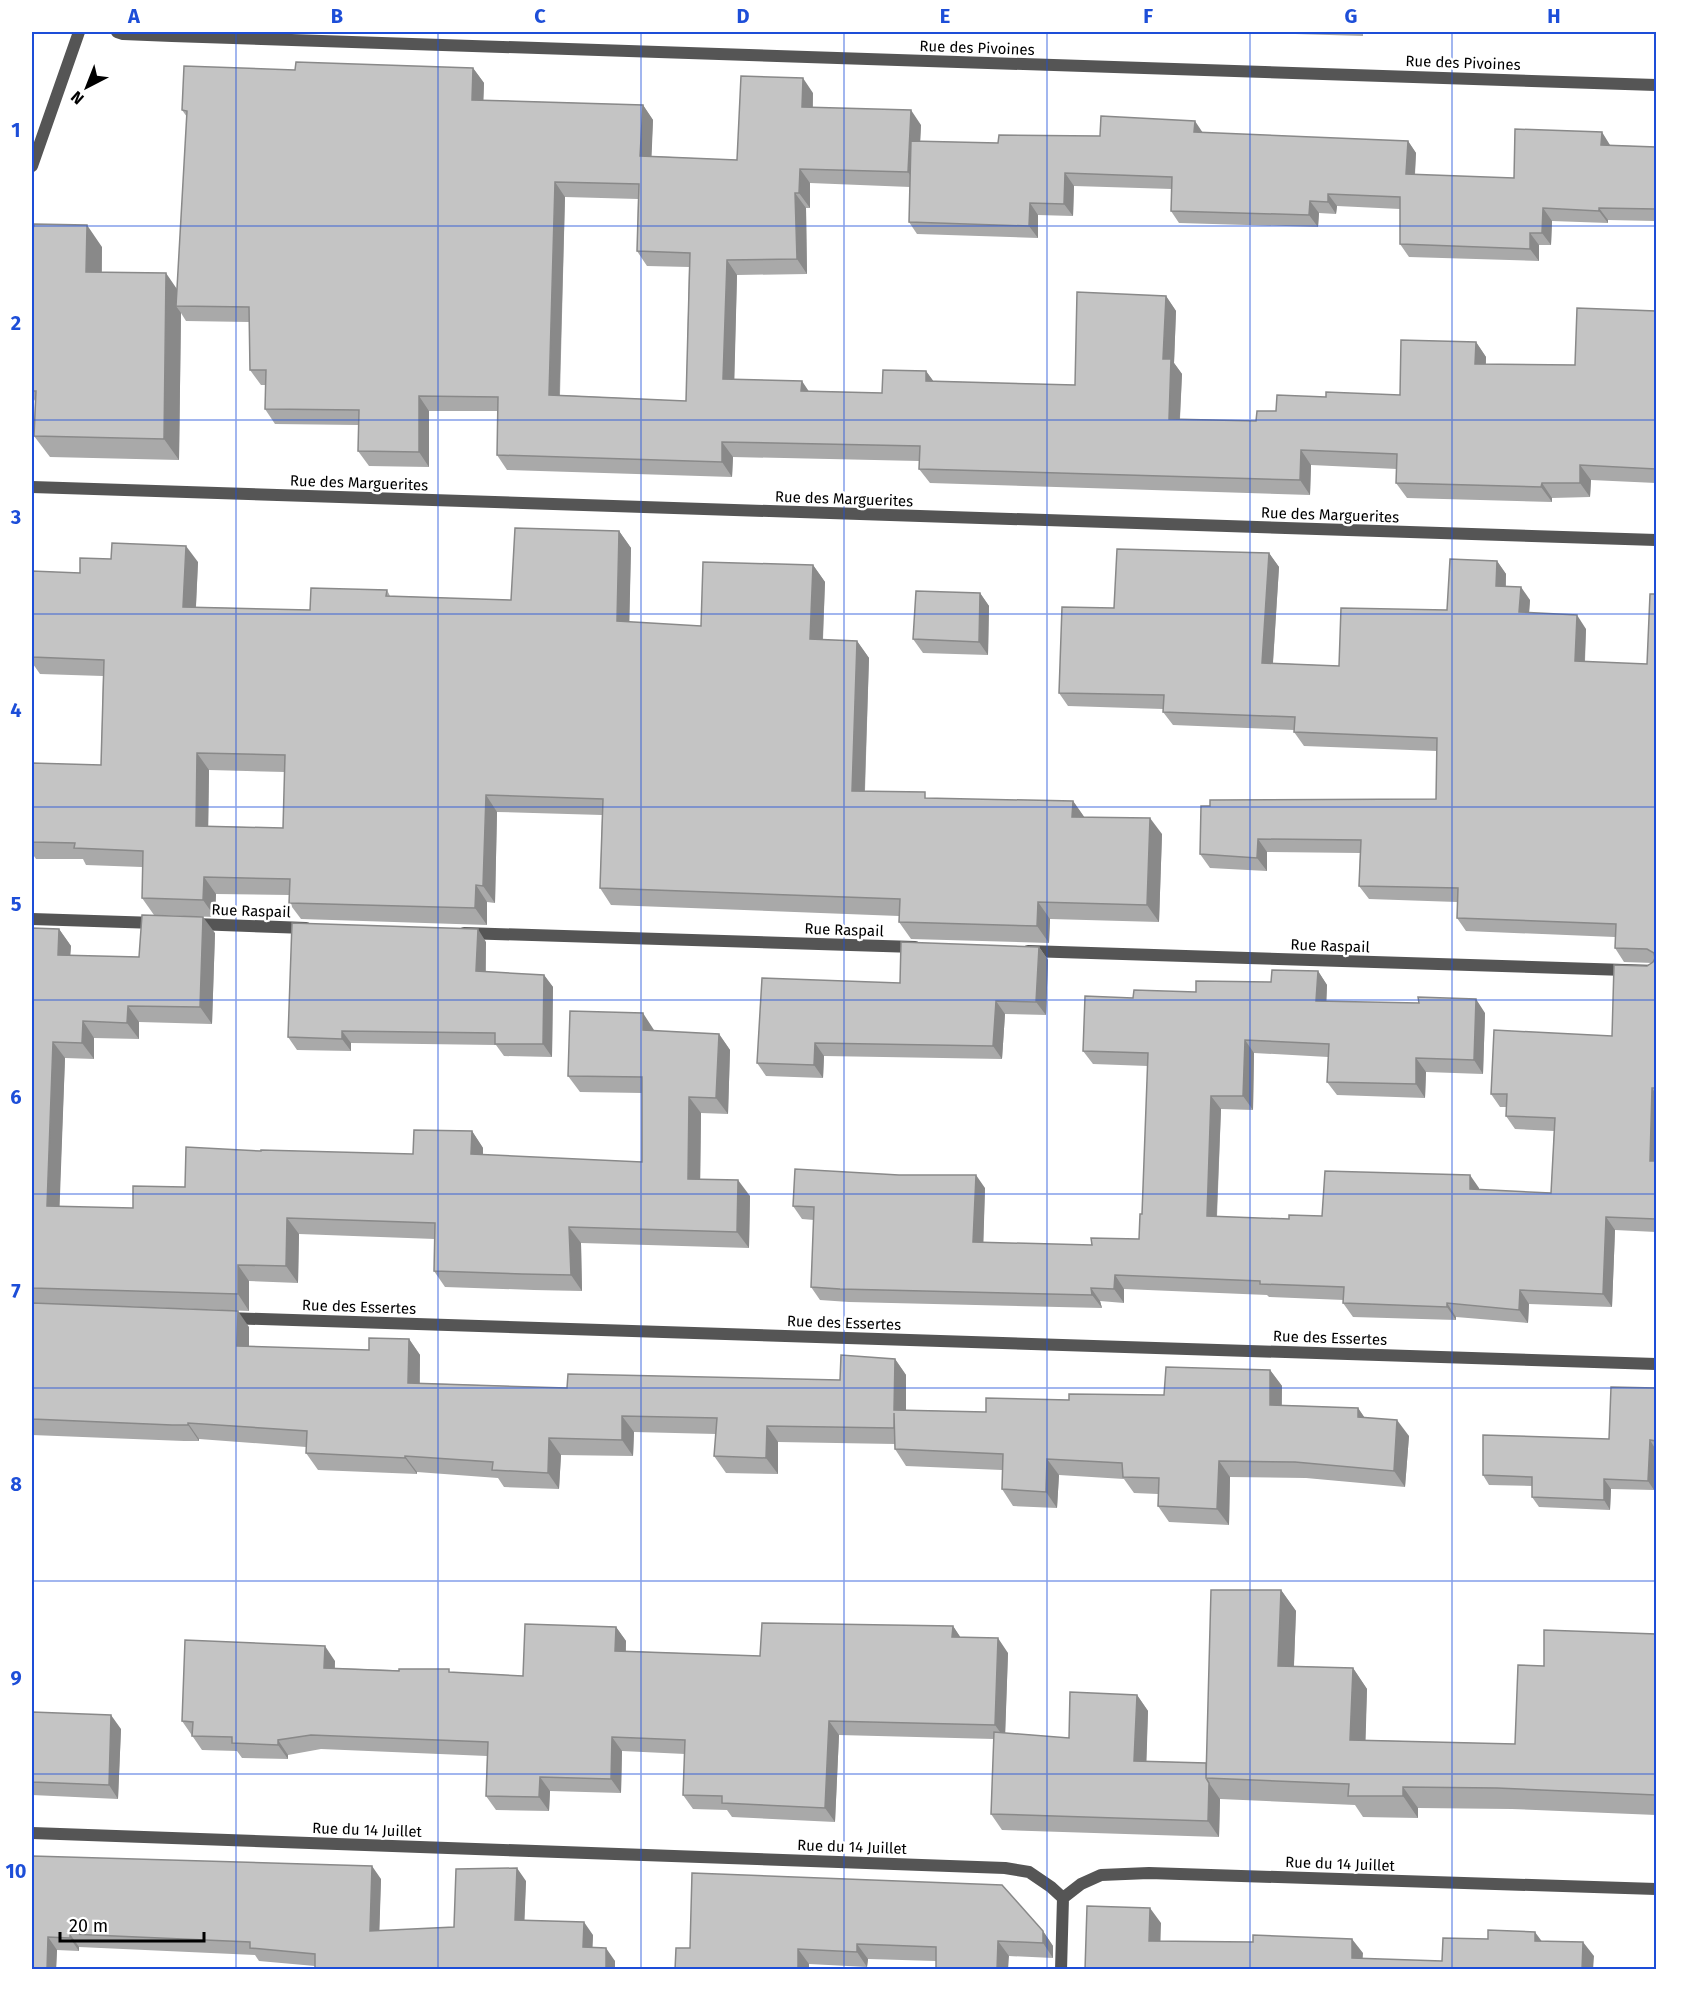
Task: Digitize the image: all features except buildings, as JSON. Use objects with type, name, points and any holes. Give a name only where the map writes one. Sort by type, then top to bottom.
[{"type":"street","points":[[32,164],[79,32]]},
{"type":"street","name":"Rue des Pivoines","points":[[117,32],[184,37],[1656,85]]},
{"type":"street","name":"Rue des Marguerites","points":[[32,487],[1656,540]]},
{"type":"street","points":[[32,919],[163,923]]},
{"type":"street","name":"Rue Raspail","points":[[187,924],[318,928]]},
{"type":"street","name":"Rue Raspail","points":[[450,932],[928,948]]},
{"type":"street","name":"Rue Raspail","points":[[1011,951],[1656,971]]},
{"type":"street","name":"Rue des Essertes","points":[[211,1317],[1656,1364]]},
{"type":"street","name":"Rue du 14 Juillet","points":[[32,1833],[1005,1868],[1029,1872],[1064,1898],[1081,1884],[1101,1875],[1149,1873],[1656,1889]]},
{"type":"street","points":[[1061,1970],[1064,1898]]}]
